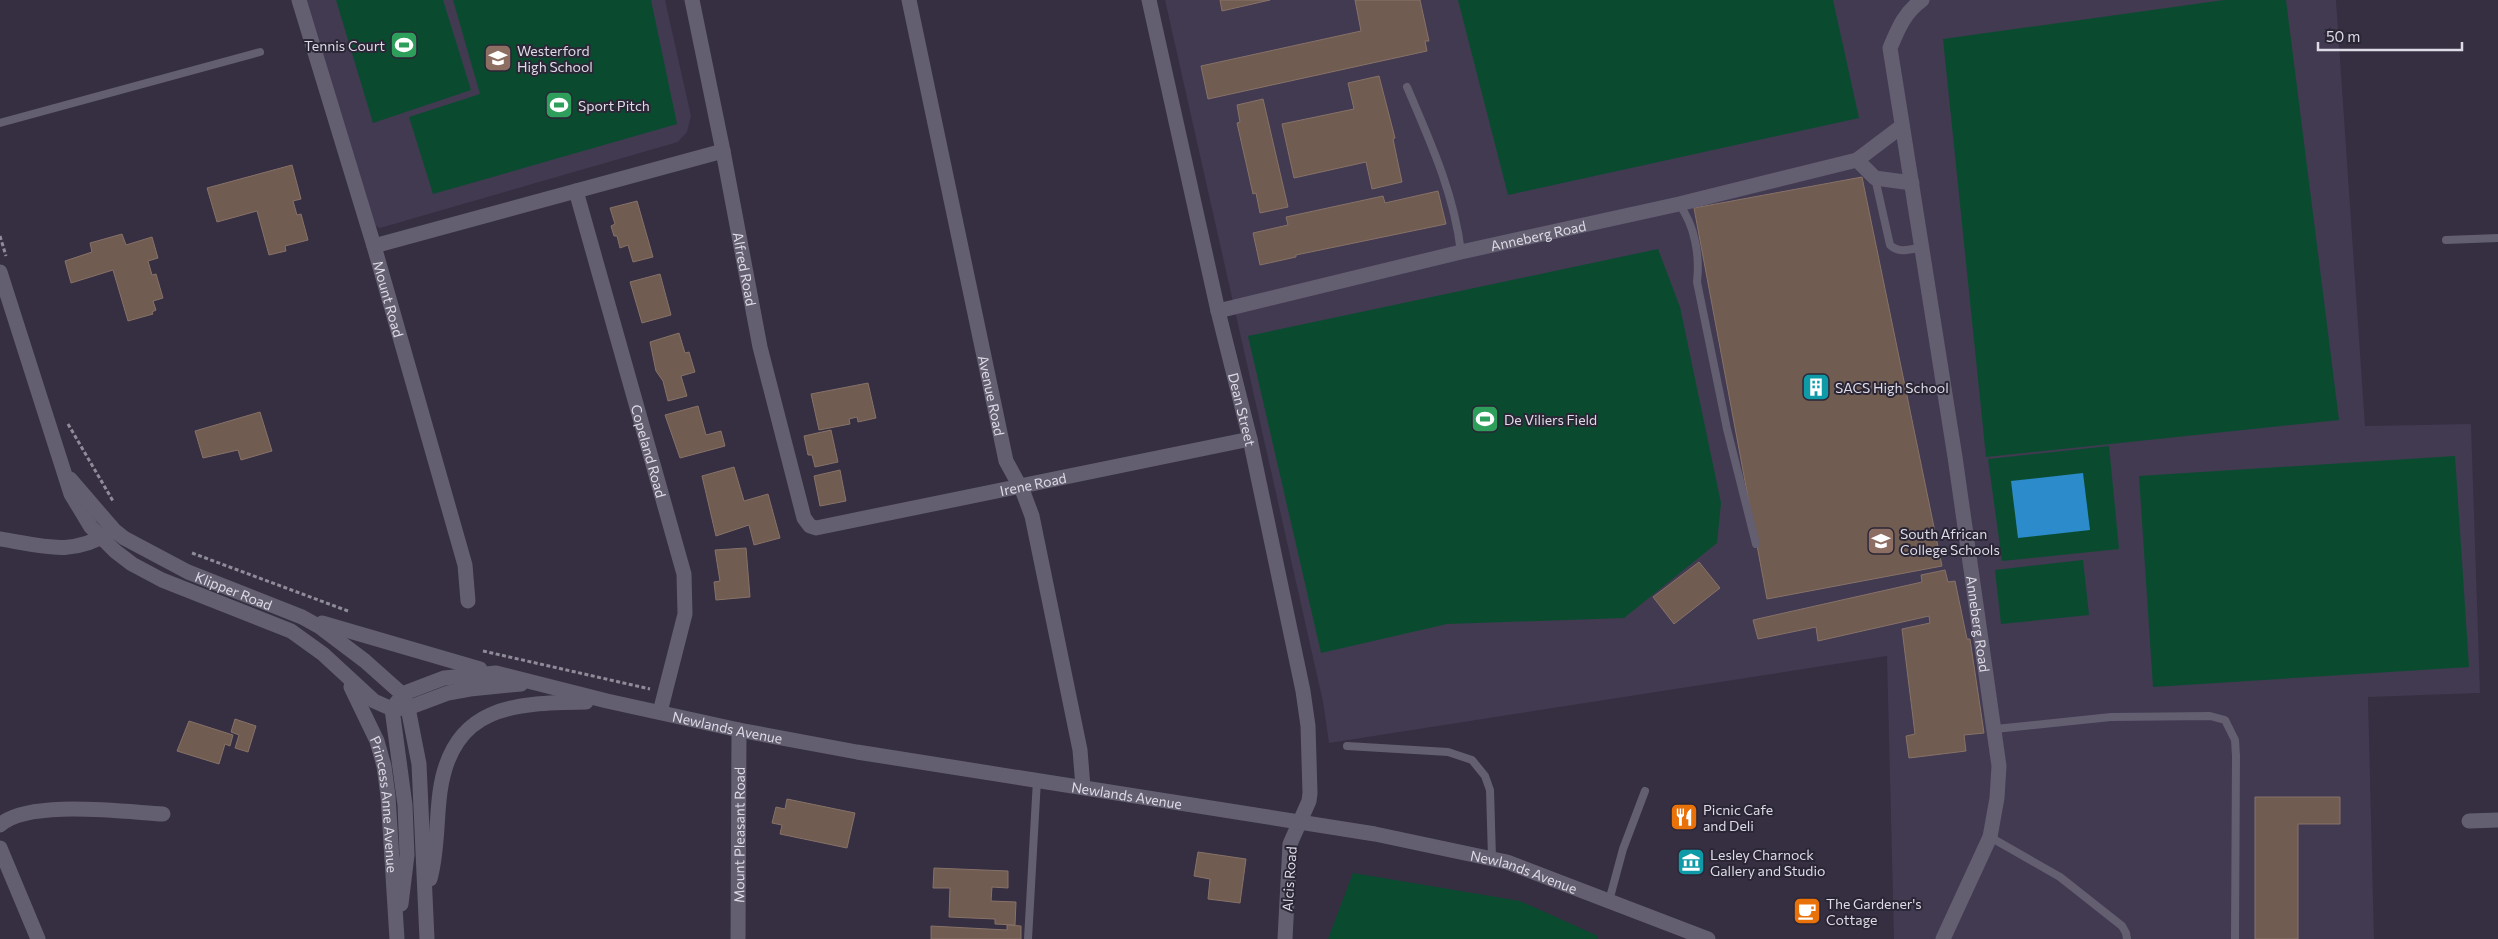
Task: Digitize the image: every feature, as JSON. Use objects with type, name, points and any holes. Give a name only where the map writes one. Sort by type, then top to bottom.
[{"type":"street","name":"Mount Road","points":[[299,0],[374,246],[465,565],[468,601]]},
{"type":"street","name":"Alfred Road","points":[[692,0],[724,151],[760,347],[804,518],[808,524],[816,528]]},
{"type":"street","name":"Avenue Road","points":[[909,0],[1006,461],[1032,516],[1080,750],[1083,787]]},
{"type":"street","name":"Dean Street","points":[[1149,0],[1218,311],[1250,439],[1306,708],[1310,793],[1309,801],[1300,821]]},
{"type":"street","name":"Anneberg Road","points":[[1922,0],[1911,8],[1899,25],[1890,48],[1923,247],[1995,729],[1998,766],[1997,798],[1990,837],[1943,939]]},
{"type":"street","name":"Anneberg Road","points":[[1218,311],[1461,252],[1679,204],[1857,160],[1902,126]]},
{"type":"street","points":[[374,246],[724,151]]},
{"type":"street","points":[[1857,160],[1875,178],[1912,182]]},
{"type":"street","name":"Copeland Road","points":[[576,191],[684,574],[685,614],[660,712]]},
{"type":"street","name":"Klipper Road","points":[[0,272],[62,470],[77,505],[101,538],[132,564],[162,580],[291,631],[323,654],[374,701],[392,709]]},
{"type":"street","name":"Irene Road","points":[[816,528],[1250,439]]},
{"type":"street","name":"Klipper Road","points":[[62,470],[114,530],[188,572],[302,617],[342,642],[405,701]]},
{"type":"street","points":[[0,539],[60,549],[85,545],[114,530]]},
{"type":"street","points":[[302,617],[496,673]]},
{"type":"street","name":"Newlands Avenue","points":[[405,701],[444,678],[496,673],[607,701],[739,730],[857,752],[1300,821],[1492,858],[1534,871],[1708,939]]},
{"type":"street","name":"Princess Anne Avenue","points":[[346,676],[371,726],[384,766],[388,796],[397,938]]},
{"type":"street","name":"Newlands Avenue","points":[[405,701],[470,688],[535,683]]},
{"type":"street","points":[[397,938],[407,855],[403,779],[392,709],[405,701],[419,772],[427,939]]},
{"type":"street","points":[[425,898],[434,867],[440,793],[444,771],[451,753],[466,732],[483,718],[517,705],[607,701]]},
{"type":"street","name":"Mount Pleasant Road","points":[[738,939],[739,730]]},
{"type":"street","points":[[0,824],[16,815],[68,809],[163,814]]},
{"type":"street","points":[[2469,822],[2498,820]]},
{"type":"street","name":"Alcis Road","points":[[1285,939],[1290,844],[1300,821]]},
{"type":"street","points":[[0,848],[38,939]]},
{"type":"lane","points":[[0,123],[260,52]]},
{"type":"lane","points":[[1407,87],[1447,183],[1457,220],[1461,252]]},
{"type":"lane","points":[[1875,178],[1890,245],[1895,250],[1902,251],[1923,247]]},
{"type":"lane","points":[[1679,204],[1690,223],[1696,245],[1699,264],[1696,282],[1727,429],[1756,544]]},
{"type":"lane","points":[[2446,240],[2498,238]]},
{"type":"lane","points":[[1995,729],[2112,717],[2210,716],[2224,720],[2235,740],[2236,756],[2236,939]]},
{"type":"lane","points":[[1347,746],[1448,752],[1472,760],[1485,776],[1490,790],[1492,858]]},
{"type":"lane","points":[[1028,939],[1037,780]]},
{"type":"lane","points":[[1609,900],[1623,849],[1644,790]]},
{"type":"lane","points":[[1990,837],[2060,877],[2122,926],[2127,939]]},
{"type":"path","points":[[0,236],[7,258]]},
{"type":"path","points":[[66,418],[102,483],[118,506]]},
{"type":"path","points":[[188,551],[355,613]]},
{"type":"path","points":[[497,654],[665,692]]},
{"type":"shaded area","name":"Westerford High School","points":[[301,0],[665,0],[691,116],[687,132],[678,142],[380,228],[370,223]]},
{"type":"shaded area","name":"South African College Schools","points":[[1165,0],[2336,0],[2365,426],[2471,424],[2480,693],[2368,697],[2374,939],[1894,939],[1887,656],[1329,743],[1323,702]]},
{"type":"green space","name":"Tennis Court","points":[[336,0],[443,0],[471,90],[373,123]]},
{"type":"green space","name":"Sport Pitch","points":[[453,0],[651,0],[677,124],[433,194],[409,117],[480,94]]},
{"type":"green space","points":[[1458,0],[1833,0],[1859,118],[1508,195]]},
{"type":"green space","points":[[2224,0],[2286,0],[2339,420],[1986,457],[1943,39]]},
{"type":"green space","name":"De Viliers Field","points":[[1658,249],[1680,307],[1721,503],[1717,543],[1624,618],[1447,624],[1321,653],[1248,336]]},
{"type":"green space","points":[[2109,446],[2119,549],[2002,561],[1988,459]]},
{"type":"green space","points":[[2455,456],[2469,667],[2153,687],[2139,476]]},
{"type":"green space","points":[[2083,560],[2089,615],[2001,624],[1995,570]]},
{"type":"green space","points":[[1353,873],[1520,901],[1598,936],[1597,939],[1328,939]]},
{"type":"water","points":[[2083,473],[2090,530],[2018,538],[2011,481]]},
{"type":"building","points":[[1220,0],[1270,0],[1222,11]]},
{"type":"building","points":[[1355,0],[1420,0],[1429,41],[1425,41],[1427,51],[1208,99],[1201,66],[1361,31]]},
{"type":"building","points":[[1379,76],[1395,138],[1393,139],[1402,182],[1372,189],[1366,162],[1294,178],[1282,124],[1354,109],[1348,83]]},
{"type":"building","points":[[1263,99],[1288,207],[1260,213],[1256,193],[1253,194],[1237,123],[1240,122],[1237,105]]},
{"type":"building","points":[[292,165],[301,199],[293,201],[297,215],[301,214],[308,240],[285,246],[286,251],[269,255],[257,211],[217,222],[207,188]]},
{"type":"building","name":"SACS High School","points":[[1862,177],[1942,566],[1767,599],[1694,208]]},
{"type":"building","points":[[1438,191],[1446,224],[1296,255],[1296,257],[1260,265],[1253,233],[1288,225],[1286,217],[1383,196],[1385,203]]},
{"type":"building","points":[[637,201],[653,257],[633,262],[628,245],[620,248],[617,236],[614,236],[611,226],[615,224],[610,208]]},
{"type":"building","points":[[122,234],[126,245],[152,237],[158,258],[148,261],[152,275],[156,274],[163,298],[153,301],[156,310],[152,312],[153,314],[128,321],[113,270],[71,283],[65,261],[92,252],[90,243]]},
{"type":"building","points":[[660,274],[671,315],[642,323],[630,282]]},
{"type":"building","points":[[679,333],[685,353],[689,352],[695,372],[681,376],[687,396],[668,401],[663,381],[656,371],[650,342]]},
{"type":"building","points":[[868,383],[876,418],[858,422],[857,417],[849,419],[850,424],[819,430],[811,394]]},
{"type":"building","points":[[698,406],[706,435],[721,431],[725,446],[680,458],[665,415]]},
{"type":"building","points":[[260,412],[272,451],[241,460],[238,450],[203,458],[195,431]]},
{"type":"building","points":[[831,430],[838,462],[815,467],[812,455],[808,455],[804,436]]},
{"type":"building","points":[[734,467],[744,501],[768,494],[780,538],[754,545],[749,525],[716,536],[702,476]]},
{"type":"building","points":[[840,470],[846,501],[820,506],[814,476]]},
{"type":"building","points":[[746,548],[750,597],[716,600],[714,582],[720,581],[715,550]]},
{"type":"building","points":[[1699,562],[1720,588],[1674,624],[1653,597]]},
{"type":"building","points":[[1945,570],[1948,582],[1955,581],[1967,639],[1970,639],[1984,733],[1964,735],[1966,751],[1909,758],[1906,736],[1915,734],[1902,629],[1930,623],[1929,616],[1818,641],[1816,627],[1758,639],[1753,620],[1922,582],[1921,575]]},
{"type":"building","points":[[235,719],[256,726],[248,752],[235,748],[239,735],[231,732]]},
{"type":"building","points":[[189,721],[233,735],[230,746],[225,744],[219,764],[177,751]]},
{"type":"building","points":[[2255,797],[2340,797],[2340,824],[2298,824],[2298,939],[2255,939]]},
{"type":"building","points":[[787,799],[855,813],[847,848],[780,834],[782,825],[772,823],[776,807],[785,809]]},
{"type":"building","points":[[1198,852],[1246,859],[1240,903],[1208,899],[1210,879],[1194,876]]},
{"type":"building","points":[[934,868],[1008,871],[1008,888],[992,887],[991,901],[1016,902],[1015,925],[995,924],[995,919],[949,917],[950,888],[933,888]]},
{"type":"building","points":[[1007,925],[1021,926],[1021,939],[931,939],[931,926],[1007,930]]},
{"type":"place","name":"Tennis Court","points":[[404,45]]},
{"type":"place","name":"Westerford High School","points":[[498,58]]},
{"type":"place","name":"Sport Pitch","points":[[559,105]]},
{"type":"place","name":"SACS High School","points":[[1816,387]]},
{"type":"place","name":"De Viliers Field","points":[[1485,419]]},
{"type":"place","name":"South African College Schools","points":[[1881,541]]},
{"type":"place","name":"Picnic Cafe and Deli","points":[[1684,817]]},
{"type":"place","name":"Lesley Charnock Gallery and Studio","points":[[1691,862]]},
{"type":"place","name":"The Gardener's Cottage","points":[[1807,911]]}]
